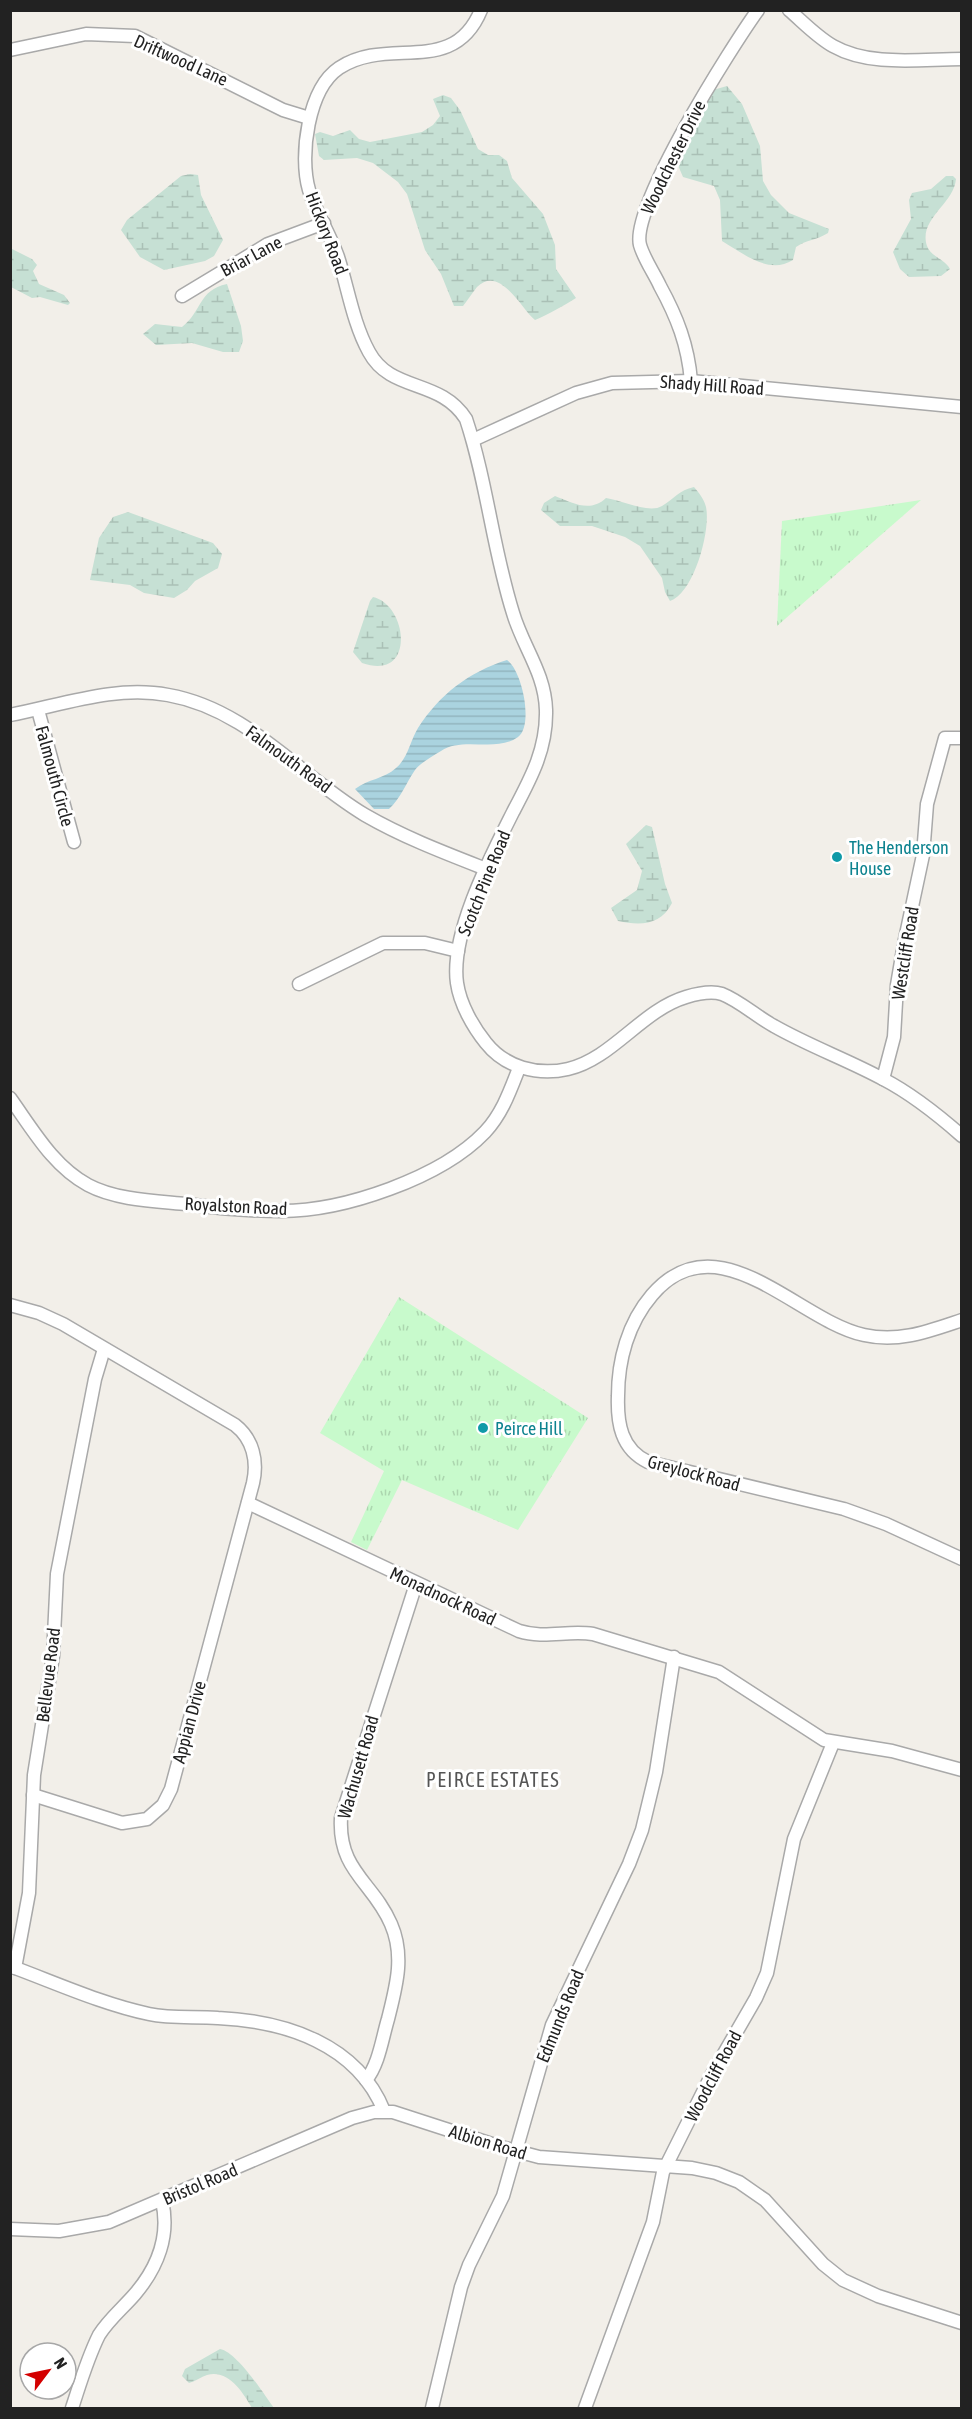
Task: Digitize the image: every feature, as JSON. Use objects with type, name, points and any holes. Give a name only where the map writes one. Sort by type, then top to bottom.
[{"type":"street","name":"Hickory Road","points":[[473,440],[463,413],[446,396],[421,385],[396,380],[379,367],[369,352],[358,328],[337,255],[309,191],[305,171],[309,118],[325,82],[339,68],[367,56],[433,51],[456,45],[474,28],[481,10]]},
{"type":"street","name":"Woodchester Drive","points":[[691,381],[688,353],[676,317],[639,242],[640,223],[675,148],[724,59],[758,10]]},
{"type":"street","points":[[789,10],[832,45],[853,55],[878,59],[962,59]]},
{"type":"street","name":"Driftwood Lane","points":[[10,50],[86,34],[135,36],[283,110],[309,118]]},
{"type":"street","name":"Briar Lane","points":[[182,296],[268,244],[324,224]]},
{"type":"street","name":"Shady Hill Road","points":[[473,440],[576,393],[612,383],[691,381],[962,407]]},
{"type":"street","name":"Scotch Pine Road","points":[[473,440],[513,616],[543,682],[546,707],[546,736],[539,761],[486,869],[467,916],[458,951],[457,984],[476,1030],[495,1054],[519,1068],[541,1071],[569,1069],[605,1050],[670,1004],[686,997],[710,993],[722,994],[774,1026],[883,1079],[927,1106],[962,1136]]},
{"type":"street","name":"Falmouth Road","points":[[10,715],[120,692],[168,695],[207,707],[265,739],[364,814],[402,834],[486,869]]},
{"type":"street","name":"Falmouth Circle","points":[[38,710],[74,842]]},
{"type":"street","name":"Westcliff Road","points":[[883,1079],[894,1036],[897,985],[923,855],[927,804],[945,738],[962,738]]},
{"type":"street","points":[[299,984],[383,943],[425,943],[458,951]]},
{"type":"street","name":"Royalston Road","points":[[10,1098],[56,1161],[92,1187],[113,1194],[175,1203],[283,1211],[358,1198],[398,1185],[443,1164],[486,1131],[506,1102],[519,1068]]},
{"type":"street","name":"Greylock Road","points":[[962,1320],[912,1336],[868,1336],[833,1324],[744,1273],[715,1267],[694,1270],[663,1284],[642,1308],[623,1354],[618,1403],[621,1434],[632,1451],[644,1461],[844,1509],[886,1524],[962,1559]]},
{"type":"street","points":[[10,1305],[50,1318],[241,1431],[251,1447],[255,1464],[248,1503]]},
{"type":"street","name":"Bellevue Road","points":[[13,1967],[29,1893],[37,1748],[53,1656],[57,1574],[95,1379],[104,1349]]},
{"type":"street","name":"Monadnock Road","points":[[248,1503],[416,1584],[528,1634],[588,1634],[674,1657],[728,1677],[811,1734],[833,1743],[892,1751],[962,1770]]},
{"type":"street","name":"Appian Drive","points":[[33,1795],[122,1823],[147,1819],[163,1805],[171,1789],[248,1503]]},
{"type":"street","name":"Wachusett Road","points":[[366,2080],[375,2064],[395,1990],[398,1950],[387,1916],[346,1858],[341,1837],[341,1818],[416,1584]]},
{"type":"street","name":"Edmunds Road","points":[[432,2409],[461,2287],[469,2265],[503,2196],[552,2025],[629,1864],[642,1830],[654,1782],[674,1657]]},
{"type":"street","name":"Woodcliff Road","points":[[585,2409],[653,2222],[658,2187],[666,2166],[711,2076],[764,1979],[794,1839],[833,1743]]},
{"type":"street","points":[[13,1967],[147,2014],[234,2019],[289,2031],[331,2047],[366,2080],[384,2111]]},
{"type":"street","name":"Albion Road","points":[[384,2111],[405,2115],[516,2152],[546,2158],[704,2169],[739,2182],[773,2207],[818,2259],[843,2280],[878,2296],[962,2324]]},
{"type":"street","name":"Bristol Road","points":[[10,2229],[51,2231],[93,2226],[162,2200],[352,2118],[384,2111]]},
{"type":"street","points":[[72,2409],[86,2365],[100,2334],[110,2319],[136,2293],[161,2253],[165,2224],[162,2200]]},
{"type":"green space","points":[[727,86],[742,104],[760,146],[763,181],[771,195],[789,213],[829,229],[828,233],[796,247],[793,260],[784,264],[766,264],[757,261],[722,241],[720,200],[714,186],[683,177],[677,163],[689,133],[713,90]]},
{"type":"green space","points":[[443,95],[451,98],[460,110],[478,149],[488,155],[499,155],[507,161],[512,178],[543,214],[555,245],[556,269],[576,298],[535,320],[510,291],[494,281],[486,281],[477,287],[463,306],[454,306],[441,274],[425,250],[407,194],[398,182],[373,163],[357,158],[324,160],[319,156],[315,134],[320,132],[333,136],[350,130],[359,139],[370,142],[422,132],[433,125],[440,116],[433,99]]},
{"type":"green space","points":[[198,175],[201,195],[223,240],[214,256],[205,261],[164,270],[140,257],[121,230],[127,220],[181,176]]},
{"type":"green space","points":[[946,176],[953,176],[956,179],[954,188],[927,228],[926,236],[929,250],[950,269],[941,276],[909,277],[900,269],[893,252],[911,219],[909,200],[912,193],[931,189]]},
{"type":"green space","points":[[10,248],[32,259],[37,265],[33,271],[39,284],[64,295],[70,303],[68,305],[40,297],[32,298],[11,287]]},
{"type":"green space","points":[[227,284],[241,326],[243,341],[239,352],[223,352],[192,343],[156,345],[143,334],[155,324],[182,327],[205,296]]},
{"type":"green space","points":[[694,487],[706,507],[706,530],[703,545],[699,560],[686,586],[679,596],[670,601],[662,578],[640,546],[625,537],[592,526],[560,526],[541,510],[544,503],[555,496],[588,506],[600,503],[606,498],[643,508],[656,508],[684,490]]},
{"type":"green space","points":[[921,500],[777,626],[782,521]]},
{"type":"green space","points":[[128,512],[213,543],[222,554],[218,568],[195,581],[187,590],[174,598],[144,593],[130,585],[90,580],[99,538],[113,517]]},
{"type":"green space","points":[[373,597],[385,603],[394,613],[401,640],[398,653],[391,662],[379,666],[362,663],[353,652]]},
{"type":"green space","points":[[646,825],[652,827],[665,884],[672,903],[662,916],[650,922],[618,921],[611,908],[637,890],[642,871],[626,844]]},
{"type":"green space","name":"Peirce Hill","points":[[399,1297],[588,1418],[518,1530],[402,1480],[367,1550],[351,1542],[384,1471],[320,1433]]},
{"type":"green space","points":[[220,2349],[242,2365],[274,2408],[252,2408],[234,2384],[222,2376],[207,2375],[189,2383],[182,2376],[185,2369]]},
{"type":"water","points":[[507,660],[517,675],[526,710],[523,731],[518,737],[500,744],[459,745],[441,751],[417,767],[389,809],[374,809],[355,789],[386,775],[400,764],[418,728],[446,695],[480,671]]},
{"type":"place","name":"The Henderson House","points":[[837,857]]},
{"type":"place","name":"Peirce Hill","points":[[483,1428]]},
{"type":"district","name":"PEIRCE ESTATES","points":[[493,1779]]}]
